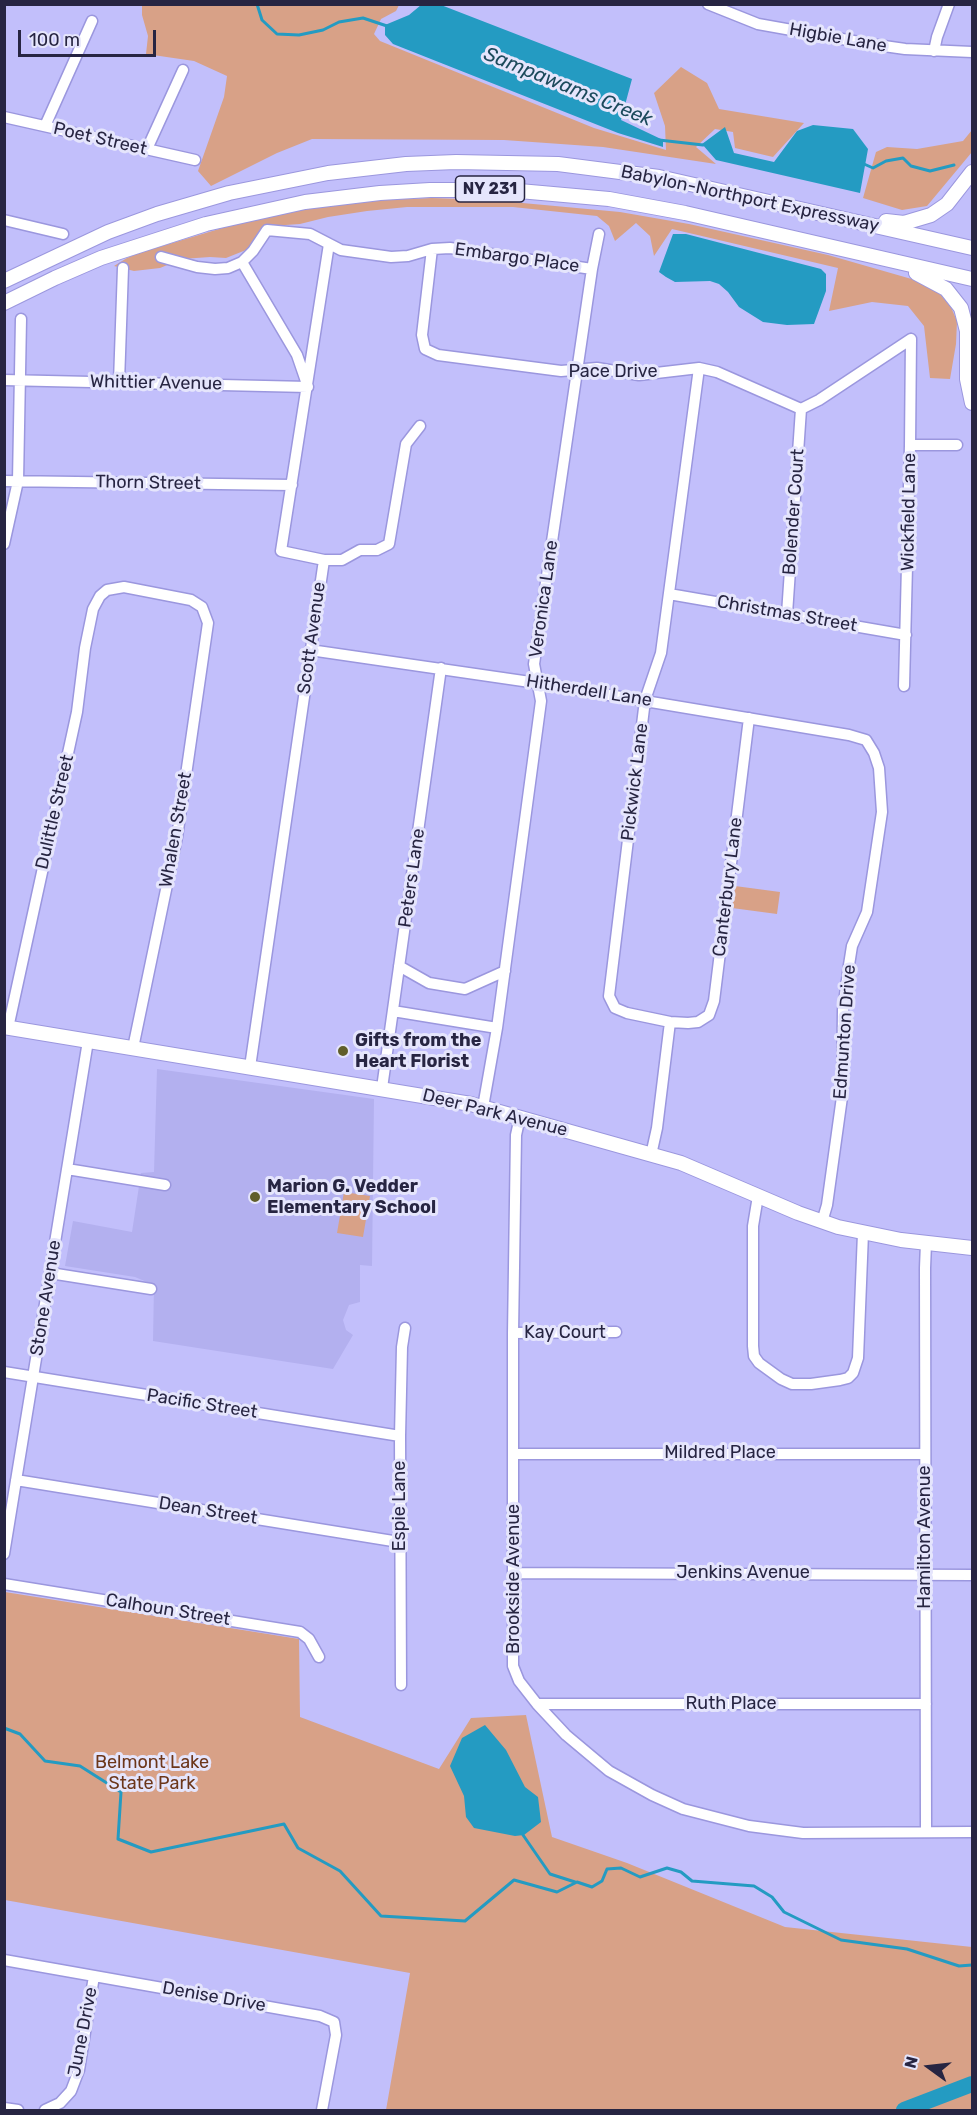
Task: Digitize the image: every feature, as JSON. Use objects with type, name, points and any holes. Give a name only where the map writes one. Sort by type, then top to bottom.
[{"type":"main road","name":"Babylon-Northport Expressway","points":[[4,281],[108,232],[205,200],[304,177],[406,164],[507,162],[599,168],[683,182],[972,248]]},
{"type":"main road","points":[[821,214],[895,222],[917,220],[931,215],[947,204],[972,172]]},
{"type":"main road","name":"Babylon-Northport Expressway","points":[[4,303],[102,258],[206,224],[305,202],[405,191],[508,190],[609,199],[685,213],[972,279]]},
{"type":"main road","points":[[878,257],[932,280],[946,289],[957,301],[966,324],[967,379],[972,403]]},
{"type":"main road","name":"Deer Park Avenue","points":[[6,1028],[382,1088],[483,1107],[701,1171],[822,1222],[863,1233],[972,1248]]},
{"type":"street","name":"Higbie Lane","points":[[708,4],[742,19],[765,25],[882,46],[972,52]]},
{"type":"street","points":[[934,51],[949,4]]},
{"type":"street","points":[[45,126],[92,21]]},
{"type":"street","points":[[147,150],[183,70]]},
{"type":"street","name":"Poet Street","points":[[4,117],[195,160]]},
{"type":"street","points":[[4,220],[63,234]]},
{"type":"street","name":"Embargo Place","points":[[242,262],[254,251],[267,231],[310,234],[341,250],[391,257],[450,248],[592,269]]},
{"type":"street","name":"Veronica Lane","points":[[483,1107],[497,1028],[541,701],[534,664],[598,234]]},
{"type":"street","name":"Scott Avenue","points":[[250,1067],[324,560],[281,551],[329,244]]},
{"type":"street","name":"Pace Drive","points":[[432,249],[422,335],[425,349],[438,355],[561,371],[597,368],[639,375],[699,368],[717,372],[801,409]]},
{"type":"street","points":[[160,257],[197,267],[215,269],[228,268],[242,262],[297,355],[308,387]]},
{"type":"street","points":[[119,382],[123,268]]},
{"type":"street","points":[[4,544],[18,481],[21,319]]},
{"type":"street","name":"Wickfield Lane","points":[[801,409],[819,400],[911,339],[904,686]]},
{"type":"street","name":"Pickwick Lane","points":[[670,1022],[627,1013],[615,1008],[609,996],[645,700],[661,653],[699,368]]},
{"type":"street","name":"Whittier Avenue","points":[[4,380],[308,387]]},
{"type":"street","name":"Bolender Court","points":[[787,614],[801,409]]},
{"type":"street","points":[[324,560],[342,560],[360,550],[377,550],[389,544],[406,444],[420,426]]},
{"type":"street","points":[[910,445],[957,445]]},
{"type":"street","name":"Thorn Street","points":[[4,481],[292,485]]},
{"type":"street","name":"Whalen Street","points":[[100,596],[111,588],[124,587],[187,598],[204,610],[207,619],[207,633],[177,837],[133,1048]]},
{"type":"street","name":"Christmas Street","points":[[669,594],[906,635]]},
{"type":"street","name":"Dulittle Street","points":[[6,1028],[77,712],[86,641],[93,609],[100,596]]},
{"type":"street","name":"Hitherdell Lane","points":[[310,650],[645,700],[866,740]]},
{"type":"street","name":"Peters Lane","points":[[382,1088],[441,668]]},
{"type":"street","name":"Canterbury Lane","points":[[670,1022],[698,1022],[709,1015],[714,1001],[749,718]]},
{"type":"street","name":"Edmunton Drive","points":[[822,1222],[827,1205],[842,1091],[843,1010],[849,965],[852,946],[867,912],[882,812],[879,768],[866,740]]},
{"type":"street","points":[[399,966],[429,983],[465,989],[505,971]]},
{"type":"street","points":[[393,1011],[497,1028]]},
{"type":"street","points":[[651,1155],[657,1128],[670,1022]]},
{"type":"street","name":"Stone Avenue","points":[[4,1554],[88,1041]]},
{"type":"street","name":"Brookside Avenue","points":[[520,1117],[516,1135],[513,1333],[513,1666],[519,1681],[566,1735],[609,1771],[683,1809],[749,1826],[803,1833],[972,1832]]},
{"type":"street","points":[[67,1169],[165,1185]]},
{"type":"street","points":[[758,1196],[753,1226],[754,1356],[759,1363],[792,1384],[840,1380],[848,1378],[853,1373],[858,1358],[863,1233]]},
{"type":"street","name":"Hamilton Avenue","points":[[926,1243],[924,1269],[926,1832]]},
{"type":"street","points":[[50,1273],[151,1289]]},
{"type":"street","name":"Espie Lane","points":[[401,1685],[400,1436],[402,1347],[405,1328]]},
{"type":"street","name":"Kay Court","points":[[513,1333],[616,1332]]},
{"type":"street","name":"Pacific Street","points":[[4,1372],[400,1436]]},
{"type":"street","name":"Mildred Place","points":[[514,1454],[925,1454]]},
{"type":"street","name":"Dean Street","points":[[16,1480],[399,1542]]},
{"type":"street","name":"Jenkins Avenue","points":[[514,1574],[972,1575]]},
{"type":"street","name":"Calhoun Street","points":[[4,1584],[300,1632],[309,1639],[319,1657]]},
{"type":"street","name":"Ruth Place","points":[[537,1704],[926,1704]]},
{"type":"street","name":"Denise Drive","points":[[4,1960],[320,2016],[334,2022],[336,2035],[322,2110]]},
{"type":"street","name":"June Drive","points":[[45,2110],[60,2103],[71,2091],[79,2070],[94,1976]]},
{"type":"street","points":[[4,2108],[18,2110]]},
{"type":"shaded area","name":"Marion G. Vedder Elementary School","points":[[157,1069],[374,1099],[372,1266],[360,1265],[360,1302],[349,1305],[343,1320],[346,1330],[353,1335],[333,1369],[153,1341],[154,1285],[135,1277],[65,1266],[73,1221],[132,1232],[141,1173],[154,1172]]},
{"type":"green space","points":[[142,5],[399,5],[396,11],[381,19],[374,34],[380,41],[594,128],[666,150],[665,126],[654,93],[681,67],[707,83],[719,109],[804,123],[773,157],[735,148],[733,132],[715,129],[696,147],[716,164],[603,147],[504,140],[312,139],[277,153],[211,186],[198,171],[224,97],[227,76],[194,61],[146,54],[148,36],[142,15]]},
{"type":"green space","points":[[972,130],[972,152],[927,206],[902,210],[863,198],[876,152],[887,147],[917,149],[963,141]]},
{"type":"green space","points":[[432,198],[490,200],[620,212],[689,224],[828,255],[915,280],[936,290],[950,305],[957,321],[950,379],[930,378],[924,326],[908,306],[872,302],[829,311],[838,268],[672,229],[654,256],[650,236],[636,223],[615,241],[609,226],[597,216],[513,207],[407,207],[367,211],[300,224],[271,226],[251,248],[226,258],[182,259],[160,268],[134,271],[114,266],[139,253],[229,226],[283,213],[353,201]]},
{"type":"green space","points":[[735,886],[780,892],[777,914],[732,908]]},
{"type":"green space","points":[[344,1192],[370,1196],[363,1237],[337,1233]]},
{"type":"green space","name":"Belmont Lake State Park","points":[[5,1592],[299,1639],[300,1717],[439,1769],[471,1718],[526,1715],[552,1837],[627,1863],[785,1927],[972,1947],[972,2110],[386,2110],[410,1973],[5,1900]]},
{"type":"water","points":[[421,5],[441,5],[632,79],[621,120],[663,140],[663,147],[618,133],[393,44],[385,35],[385,25],[409,15]]},
{"type":"water","points":[[813,125],[853,129],[868,149],[860,193],[716,160],[702,144],[725,127],[734,153],[774,162],[797,131]]},
{"type":"water","points":[[673,234],[686,234],[821,269],[826,274],[826,291],[814,324],[787,325],[763,322],[739,307],[719,284],[710,281],[675,282],[666,277],[659,272]]},
{"type":"water","points":[[485,1725],[506,1750],[525,1787],[538,1797],[541,1822],[524,1835],[515,1836],[474,1828],[466,1817],[464,1796],[450,1766],[462,1738]]},
{"type":"waterway","name":"Sampawams Creek","points":[[257,4],[262,20],[277,34],[299,35],[323,30],[339,22],[363,18],[387,26]]},
{"type":"waterway","name":"Sampawams Creek","points":[[659,140],[703,145]]},
{"type":"waterway","name":"Sampawams Creek","points":[[864,164],[873,168],[886,161],[903,158],[911,166],[930,171],[954,165]]},
{"type":"waterway","points":[[4,1728],[20,1734],[45,1761],[80,1766],[121,1792],[118,1839],[151,1852],[284,1824],[298,1848],[340,1871],[381,1916],[465,1921],[514,1880],[557,1892],[577,1882],[592,1887],[602,1881],[607,1869],[621,1868],[640,1877],[667,1868],[681,1872],[692,1881],[754,1886],[772,1897],[784,1912],[841,1940],[907,1949],[959,1966],[972,1965]]},
{"type":"waterway","points":[[523,1835],[550,1874],[575,1882]]},
{"type":"waterway","points":[[904,2110],[972,2084]]},
{"type":"place","name":"Gifts from the Heart Florist","points":[[343,1051]]},
{"type":"place","name":"Marion G. Vedder Elementary School","points":[[255,1197]]}]
